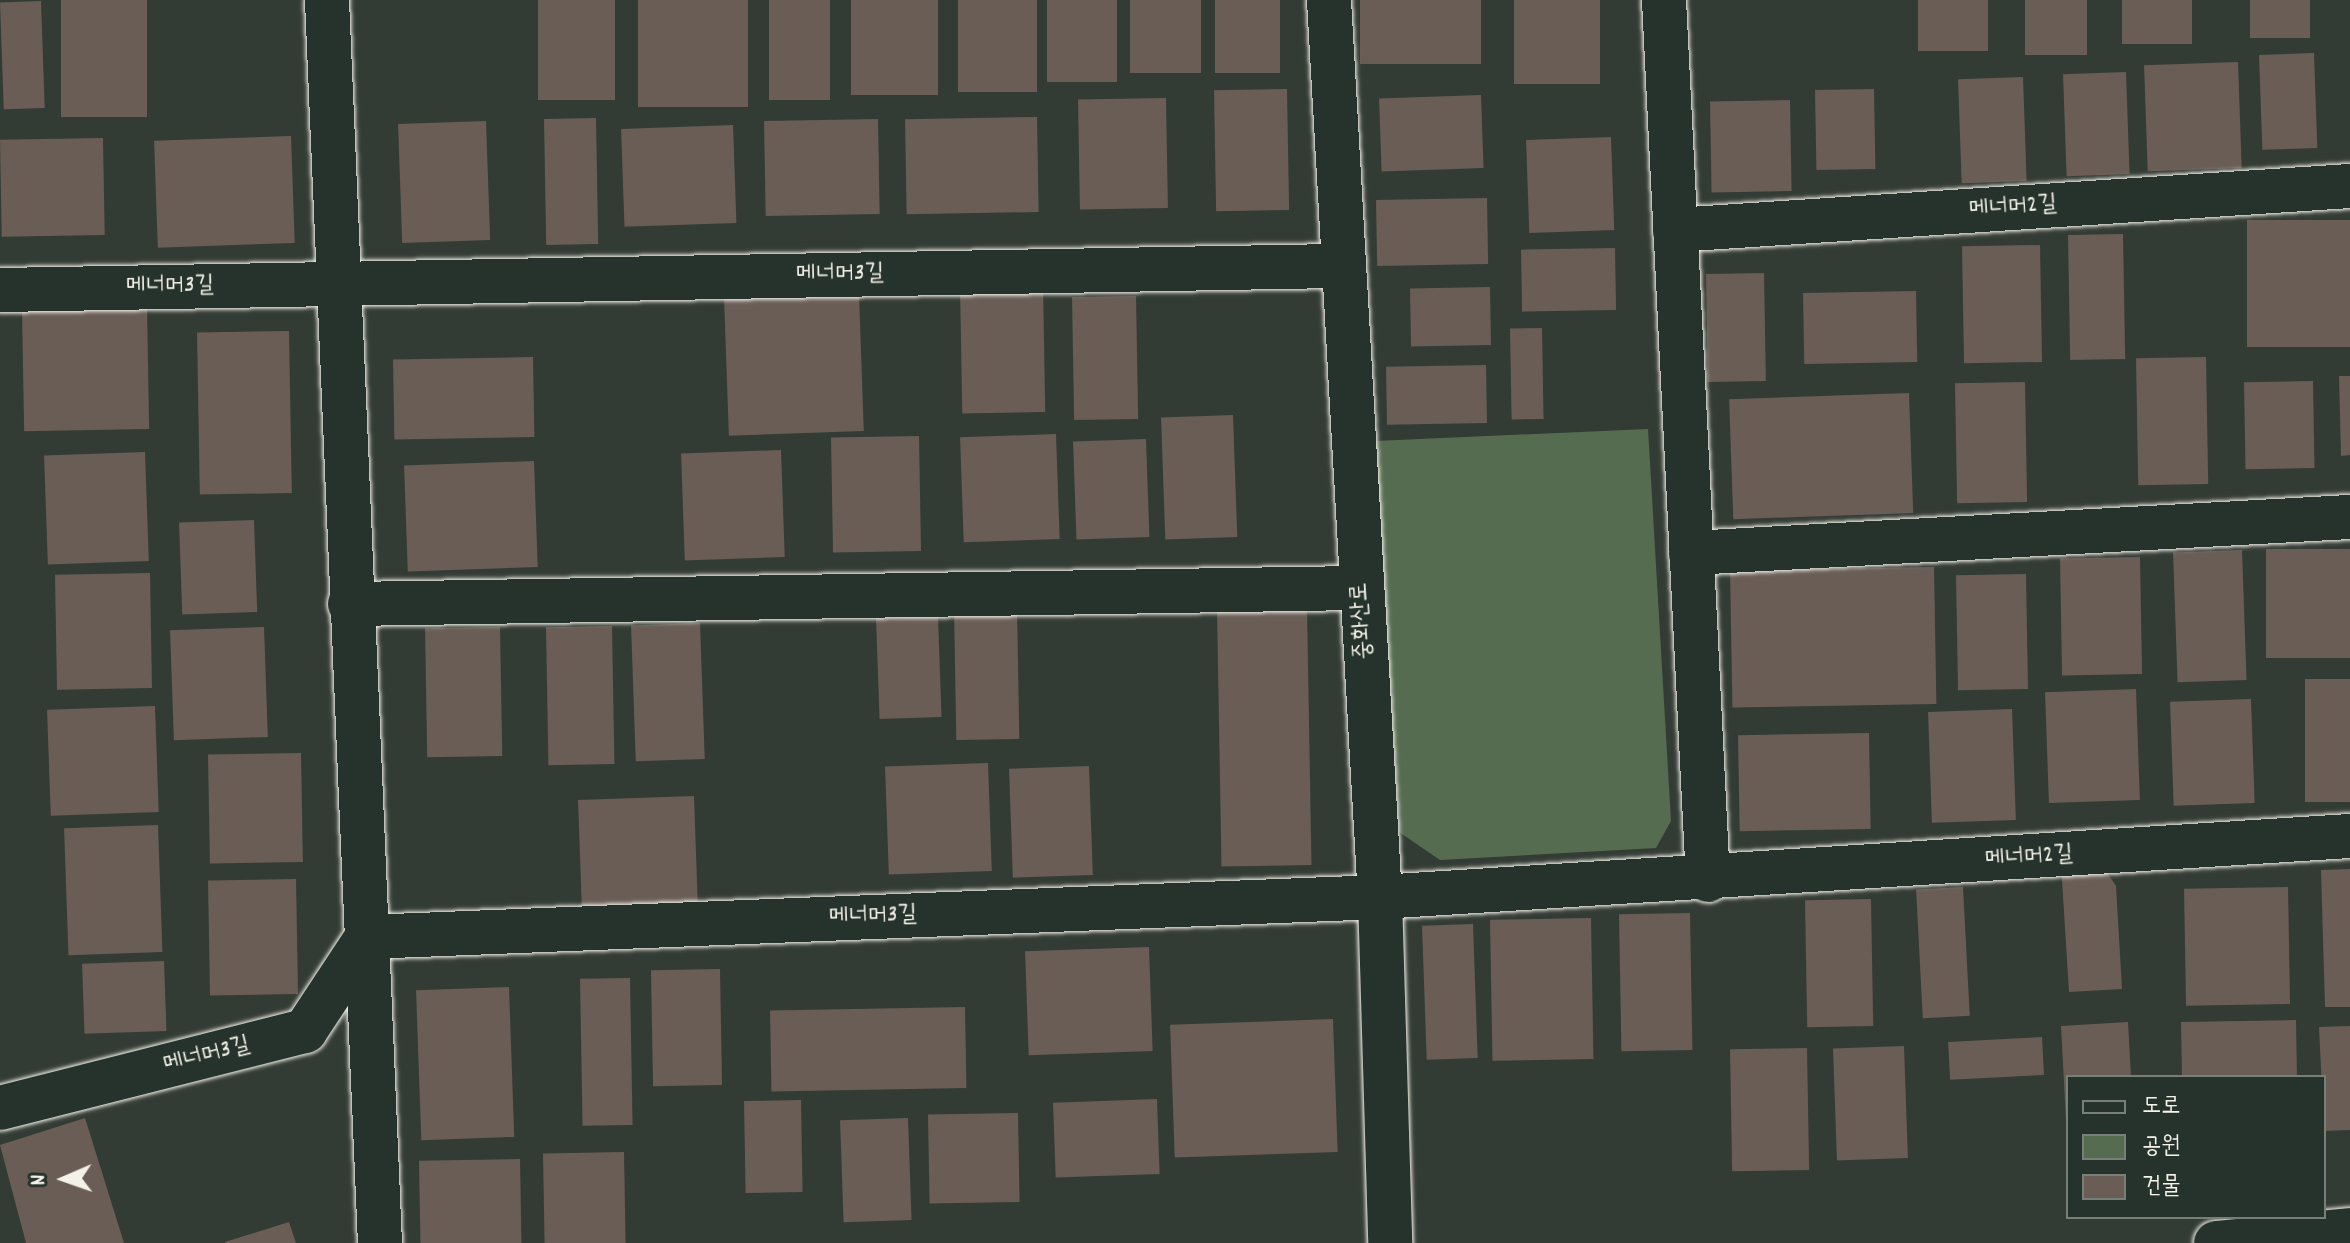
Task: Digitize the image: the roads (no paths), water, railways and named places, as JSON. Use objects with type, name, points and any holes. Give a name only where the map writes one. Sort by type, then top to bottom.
[{"type":"street","points":[[327,0],[350,604],[380,1243]]},
{"type":"street","name":"중화산로","points":[[1329,0],[1341,266],[1380,897],[1390,1243]]},
{"type":"street","points":[[1664,0],[1708,880]]},
{"type":"street","name":"메너머2길","points":[[1675,230],[2350,186]]},
{"type":"street","name":"메너머3길","points":[[0,290],[1341,266]]},
{"type":"street","points":[[1691,553],[2350,517]]},
{"type":"street","points":[[350,604],[1361,588]]},
{"type":"street","name":"메너머2길","points":[[1380,897],[1708,880],[2350,836]]},
{"type":"street","name":"메너머3길","points":[[0,1108],[305,1031],[367,937],[1380,897]]},
{"type":"street","points":[[2216,1243],[2350,1230]]}]
